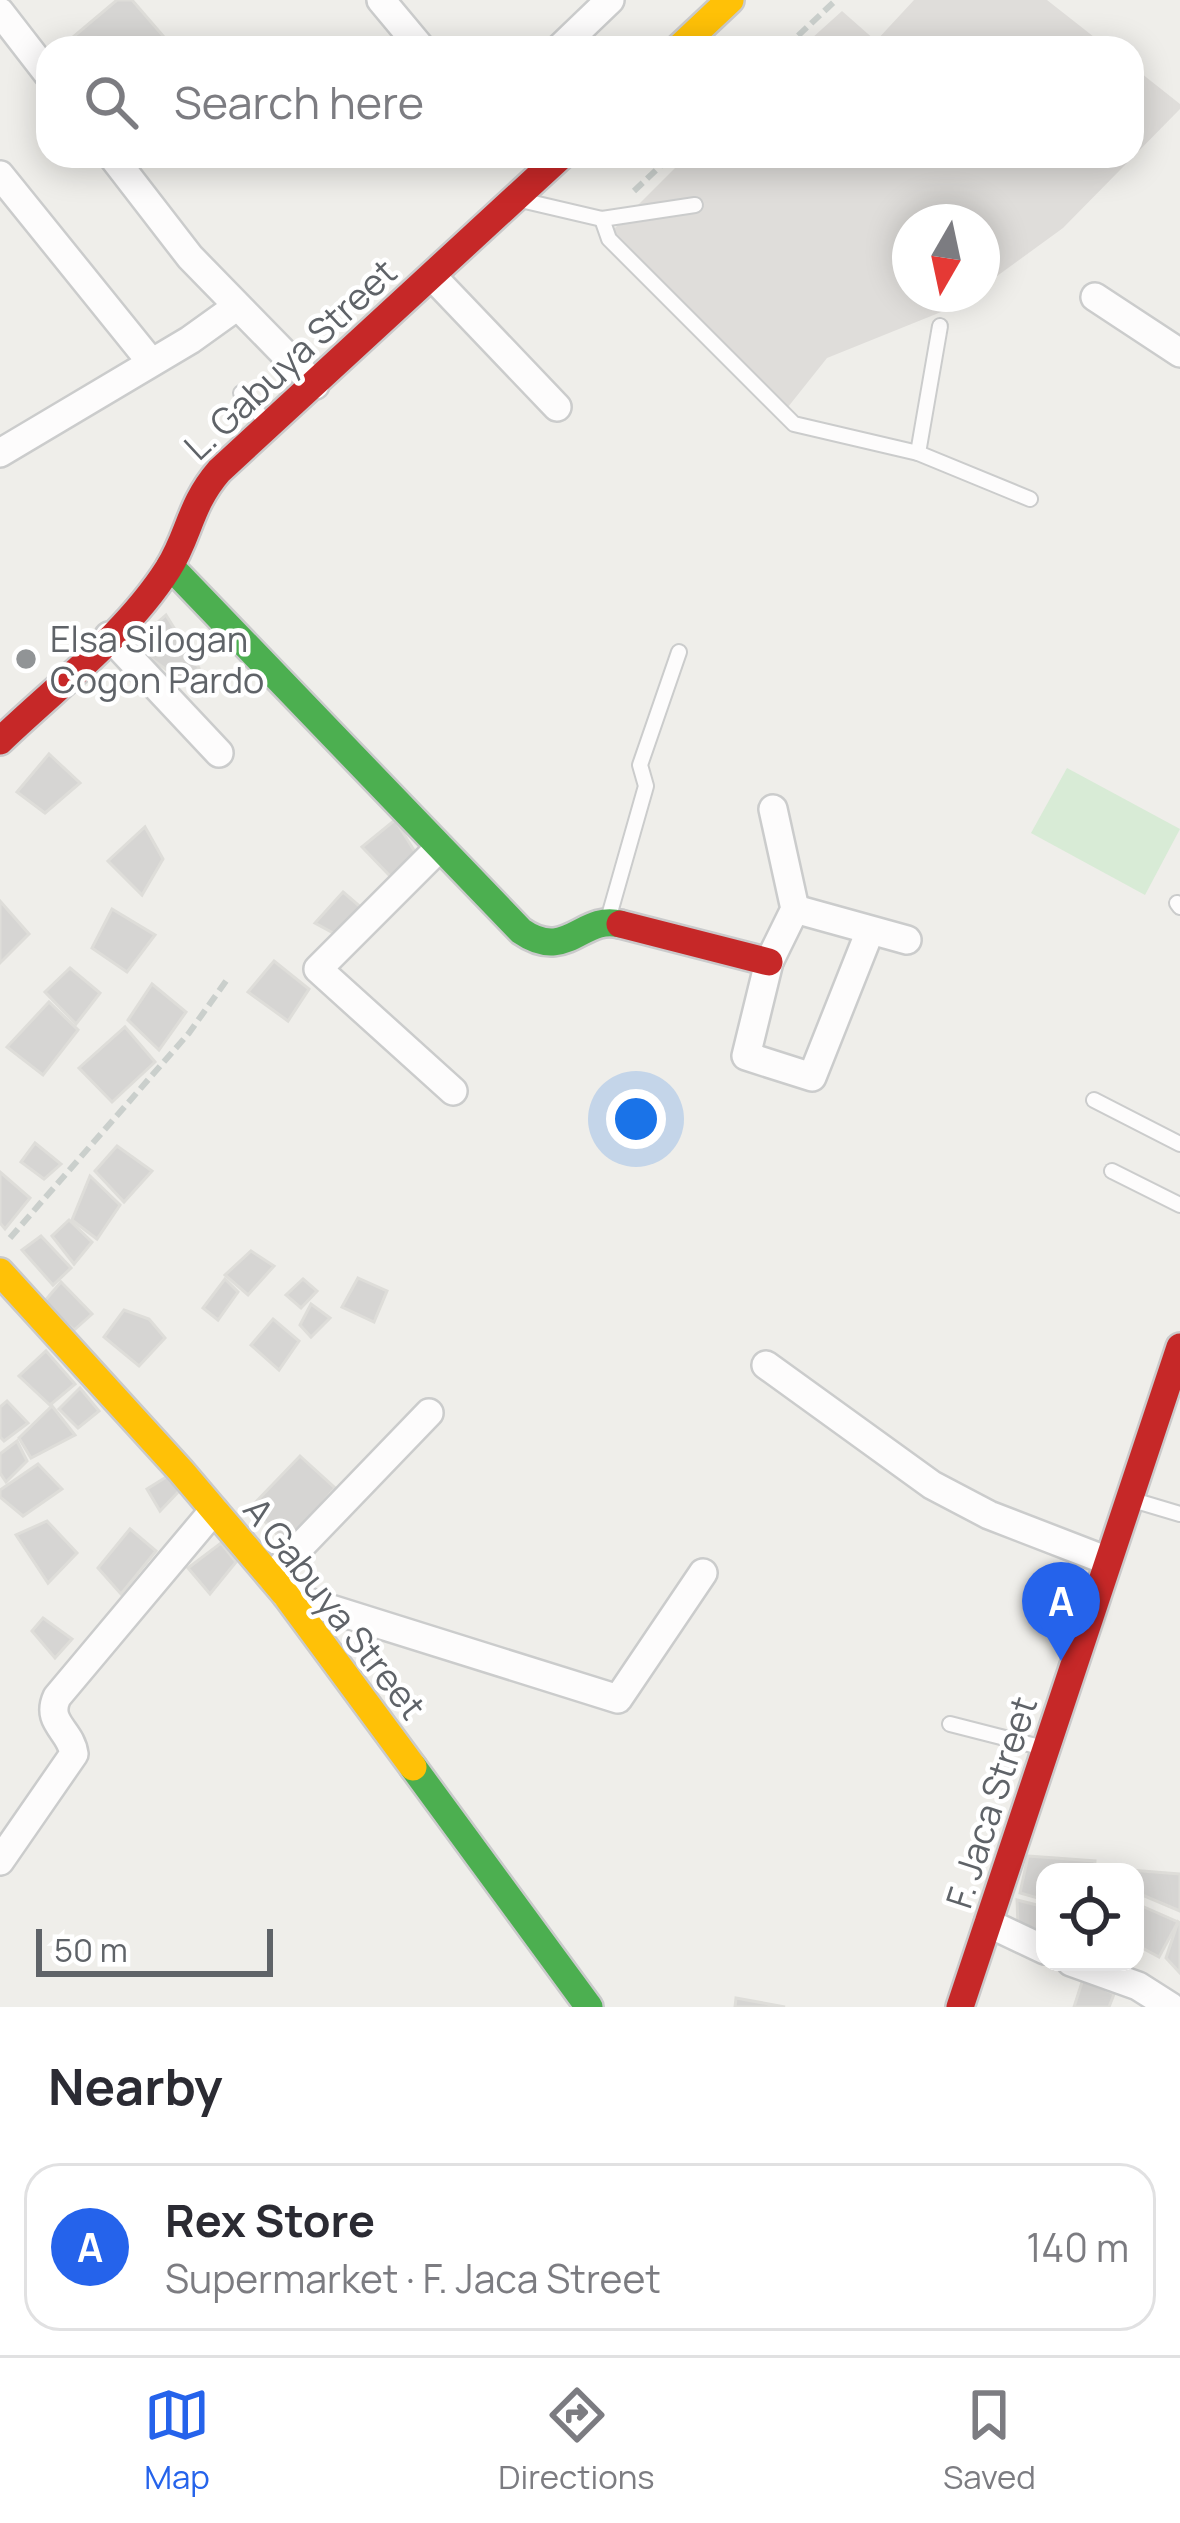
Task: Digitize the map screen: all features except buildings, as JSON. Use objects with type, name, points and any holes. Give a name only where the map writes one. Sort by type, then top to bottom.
[{"type":"street","points":[[381,0],[411,36]]},
{"type":"street","points":[[572,36],[610,0]]},
{"type":"street","points":[[692,36],[730,0]]},
{"type":"street","points":[[0,12],[36,58]]},
{"type":"street","points":[[121,168],[190,257],[315,385]]},
{"type":"street","name":"L. Gabuya Street","points":[[0,741],[135,612],[170,566],[198,496],[219,471],[548,168]]},
{"type":"street","points":[[0,175],[151,362]]},
{"type":"street","points":[[432,275],[557,407]]},
{"type":"street","points":[[1095,297],[1180,353]]},
{"type":"street","points":[[0,453],[236,307]]},
{"type":"street","points":[[170,566],[521,931],[538,943],[563,941],[608,921],[769,962]]},
{"type":"street","points":[[109,636],[219,753]]},
{"type":"street","points":[[773,809],[795,909],[769,962],[746,1056],[812,1077],[870,931]]},
{"type":"street","points":[[440,847],[318,969],[453,1091]]},
{"type":"street","points":[[795,909],[907,940]]},
{"type":"street","name":"A Gabuya Street","points":[[1,1270],[278,1586],[589,2007]]},
{"type":"street","name":"F. Jaca Street","points":[[960,2007],[1180,1347]]},
{"type":"street","points":[[766,1365],[932,1486],[989,1515],[1108,1561]]},
{"type":"street","points":[[430,1413],[278,1586],[618,1699],[703,1573]]},
{"type":"street","points":[[0,1861],[74,1754],[73,1740],[54,1721],[57,1697],[214,1510]]},
{"type":"street","points":[[988,1923],[1036,1946]]},
{"type":"street","points":[[1096,1971],[1138,1986],[1171,2007]]},
{"type":"lane","points":[[514,199],[602,220],[694,206]]},
{"type":"lane","points":[[602,220],[609,238],[794,424],[918,452],[1030,500]]},
{"type":"lane","points":[[918,452],[940,326]]},
{"type":"lane","points":[[241,393],[270,425]]},
{"type":"lane","points":[[608,921],[646,786],[640,765],[679,652]]},
{"type":"lane","points":[[1094,1100],[1180,1144]]},
{"type":"lane","points":[[1112,1171],[1180,1205]]},
{"type":"lane","points":[[1130,1499],[1180,1514]]},
{"type":"lane","points":[[950,1724],[1047,1749]]},
{"type":"path","points":[[798,36],[836,0]]},
{"type":"path","points":[[1,1270],[226,982]]},
{"type":"shaded area","points":[[914,0],[1047,0],[1093,36],[881,36]]},
{"type":"shaded area","points":[[842,11],[870,36],[814,36]]},
{"type":"shaded area","points":[[1144,76],[1180,104],[1180,109],[1144,146]]},
{"type":"shaded area","points":[[675,168],[1122,168],[1063,228],[1000,274],[1000,204],[892,204],[892,312],[941,312],[827,358],[788,407],[612,231]]},
{"type":"green space","points":[[1067,768],[1180,829],[1145,895],[1031,833]]},
{"type":"traffic: fast","points":[[170,566],[521,931],[551,942],[595,925],[620,924]]},
{"type":"traffic: fast","points":[[413,1767],[589,2007]]},
{"type":"traffic: slow","points":[[692,36],[730,0]]},
{"type":"traffic: slow","points":[[0,1272],[286,1595],[413,1767]]},
{"type":"traffic: jam","points":[[0,741],[111,638],[151,593],[219,471],[548,168]]},
{"type":"traffic: jam","points":[[620,924],[769,962]]},
{"type":"traffic: jam","points":[[960,2007],[1180,1347]]},
{"type":"place","name":"Elsa Silogan Cogon Pardo","points":[[26,659]]},
{"type":"place","name":"Rex Store","points":[[1061,1661]]}]
